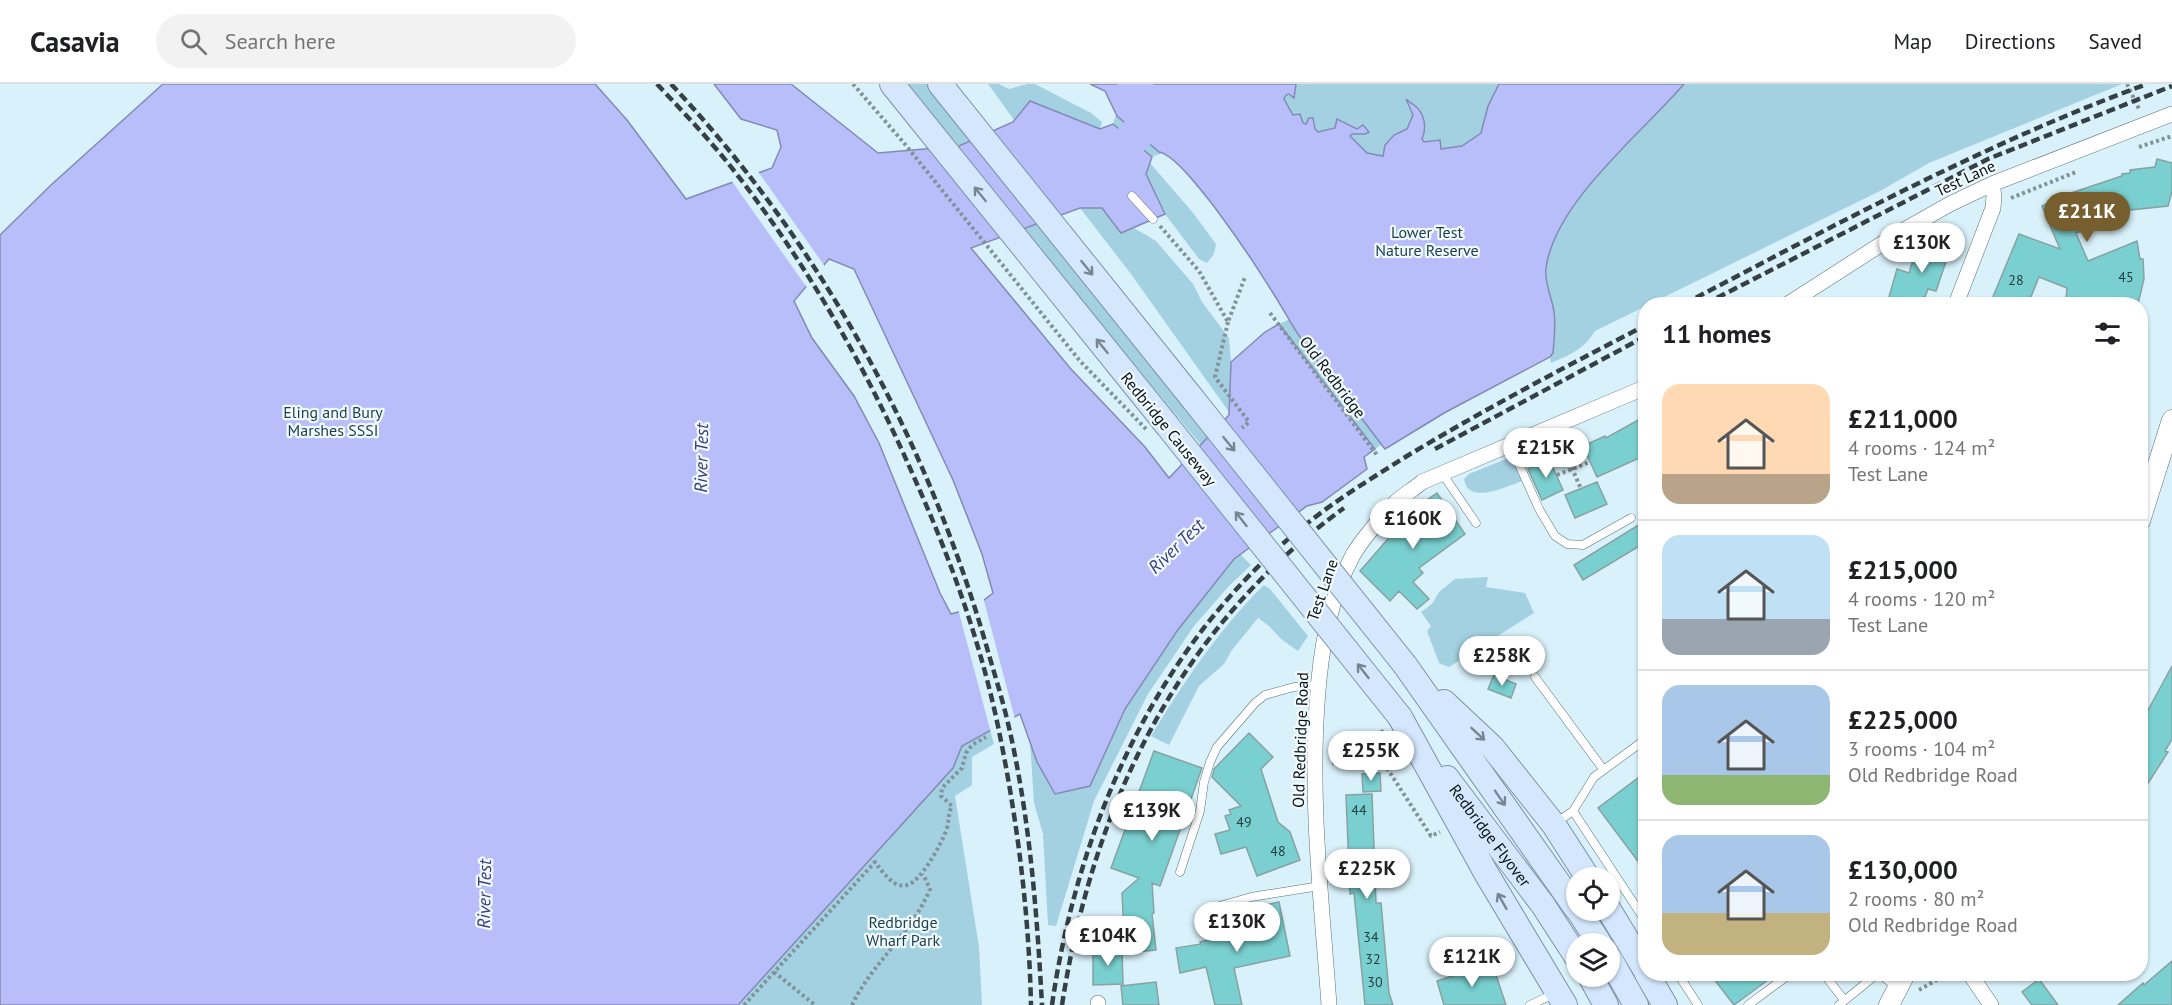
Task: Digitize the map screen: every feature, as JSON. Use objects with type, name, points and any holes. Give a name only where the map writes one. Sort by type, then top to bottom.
[{"type":"main road","points":[[879,84],[938,142]]},
{"type":"main road","points":[[892,84],[938,142]]},
{"type":"main road","points":[[940,84],[1405,665],[1493,748],[1554,825],[1581,867]]},
{"type":"main road","points":[[948,84],[980,132]]},
{"type":"main road","name":"Redbridge Causeway","points":[[938,142],[1400,717]]},
{"type":"main road","name":"Redbridge Flyover","points":[[1405,665],[1566,893]]},
{"type":"main road","points":[[1400,717],[1486,873],[1561,999]]},
{"type":"main road","name":"Redbridge Flyover","points":[[1400,717],[1494,839],[1566,941]]},
{"type":"main road","points":[[1615,921],[1638,959]]},
{"type":"main road","points":[[1620,977],[1636,1005]]},
{"type":"main road","points":[[1651,981],[1665,1005]]},
{"type":"main road","points":[[1596,987],[1606,1005]]},
{"type":"street","name":"Test Lane","points":[[1799,297],[1897,234],[1950,204],[1992,184],[2172,114]]},
{"type":"street","points":[[1959,297],[1993,208],[1992,184]]},
{"type":"street","name":"Test Lane","points":[[1321,656],[1336,595],[1354,554],[1393,504],[1422,483],[1442,473],[1638,390]]},
{"type":"street","points":[[2148,495],[2172,420]]},
{"type":"street","name":"Old Redbridge Road","points":[[1321,656],[1314,764],[1329,1005]]},
{"type":"street","points":[[1975,981],[1991,1005]]},
{"type":"lane","points":[[1132,196],[1153,219]]},
{"type":"lane","points":[[1510,444],[1539,508],[1555,536],[1567,544],[1583,545],[1631,518]]},
{"type":"lane","points":[[1442,473],[1476,523]]},
{"type":"lane","points":[[1535,677],[1603,770]]},
{"type":"lane","points":[[1180,872],[1200,811],[1204,782],[1217,747],[1265,694],[1294,687],[1318,685]]},
{"type":"lane","points":[[1554,825],[1573,811],[1594,777],[1638,745]]},
{"type":"lane","points":[[1573,811],[1638,910]]},
{"type":"lane","points":[[1216,907],[1251,897],[1320,886]]},
{"type":"lane","points":[[1683,981],[1698,1005]]},
{"type":"lane","points":[[1748,1005],[1781,981]]},
{"type":"lane","points":[[1828,981],[1842,1003],[1869,981]]},
{"type":"lane","points":[[1888,981],[1902,990]]},
{"type":"lane","points":[[1530,1005],[1561,999]]},
{"type":"path","points":[[854,84],[904,143]]},
{"type":"path","points":[[2127,84],[2140,110]]},
{"type":"path","points":[[2137,148],[2172,136]]},
{"type":"path","points":[[1993,208],[2012,197],[2080,170]]},
{"type":"path","points":[[1153,219],[1199,270],[1228,322],[1245,277]]},
{"type":"path","name":"Old Redbridge","points":[[1270,313],[1377,455]]},
{"type":"path","points":[[1554,426],[1581,489]]},
{"type":"path","points":[[1557,475],[1590,462]]},
{"type":"path","points":[[744,1005],[875,862],[887,879],[901,886],[912,884],[922,873],[939,847],[948,826],[948,814],[952,806],[941,796],[942,788],[962,768],[966,753],[972,745],[986,737]]},
{"type":"path","points":[[1314,764],[1381,759],[1431,836],[1440,831]]},
{"type":"path","points":[[852,1005],[882,959],[920,911],[927,898],[930,889],[922,873]]},
{"type":"path","points":[[774,972],[815,1005]]},
{"type":"path","points":[[1902,990],[1927,981]]},
{"type":"green space","points":[[905,84],[928,84],[973,139],[959,146],[919,103]]},
{"type":"green space","points":[[988,84],[999,84],[1009,89],[1035,84],[1091,113],[1102,122],[1100,129],[1030,101],[1014,120]]},
{"type":"green space","name":"Lower Test Nature Reserve","points":[[1096,84],[2122,84],[1929,163],[1880,191],[1664,297],[1638,297],[1638,310],[1595,331],[1576,351],[1551,363],[1552,349],[1388,448],[1382,444],[1375,449],[1279,324],[1290,319],[1235,232],[1167,151],[1152,157],[1113,124],[1117,111],[1106,89]]},
{"type":"green space","points":[[1150,163],[1194,214],[1216,244],[1214,254],[1207,263],[1199,259],[1165,214],[1145,174]]},
{"type":"green space","points":[[1080,208],[1102,208],[1121,233],[1134,228],[1156,241],[1193,284],[1202,302],[1229,338],[1231,362],[1229,412],[1131,274]]},
{"type":"green space","points":[[1036,224],[1209,436],[1201,445],[1023,229]]},
{"type":"green space","points":[[1511,457],[1522,481],[1498,490],[1480,493],[1467,487],[1464,479],[1469,474]]},
{"type":"green space","points":[[1240,554],[1251,565],[1194,626],[1148,694],[1094,801],[1056,926],[1048,925],[1043,834],[1034,803],[1030,742],[1020,713]]},
{"type":"green space","points":[[1488,577],[1486,587],[1525,593],[1534,613],[1449,667],[1439,663],[1427,631],[1431,626],[1421,612],[1432,604],[1439,592],[1455,579]]},
{"type":"green space","points":[[1264,585],[1270,589],[1308,636],[1298,651],[1258,618],[1232,650],[1224,664],[1199,686],[1169,745],[1151,736],[1203,657]]},
{"type":"green space","name":"Redbridge Wharf Park","points":[[990,730],[994,744],[972,757],[972,785],[955,796],[979,947],[982,1005],[738,1005],[953,768],[962,746]]},
{"type":"water","points":[[163,84],[595,84],[627,120],[686,199],[772,168],[781,147],[777,130],[741,119],[714,84],[791,84],[878,153],[959,146],[1013,122],[1030,101],[1100,129],[1113,124],[1152,157],[1146,174],[1165,214],[1121,233],[1102,208],[1080,208],[971,248],[1070,368],[1145,447],[1169,478],[1229,415],[1231,362],[1265,332],[1279,324],[1375,449],[1364,457],[1367,469],[1322,502],[1307,506],[1234,559],[1177,631],[1125,709],[1090,786],[1055,794],[1037,762],[1020,714],[962,746],[953,768],[738,1005],[0,1005],[0,235],[51,185]],"holes":[[[829,259],[854,269],[953,480],[982,554],[993,593],[975,607],[951,614],[940,593],[879,443],[854,396],[812,338],[794,301]]]},
{"type":"water","points":[[1090,84],[1296,84],[1294,98],[1289,94],[1284,99],[1293,115],[1300,114],[1303,123],[1306,124],[1309,118],[1313,118],[1315,129],[1318,132],[1335,128],[1337,119],[1357,129],[1363,125],[1369,132],[1350,136],[1367,153],[1383,156],[1385,145],[1394,135],[1407,129],[1413,115],[1406,99],[1418,108],[1423,116],[1425,126],[1422,139],[1424,142],[1440,140],[1441,149],[1462,146],[1481,133],[1488,106],[1499,84],[1684,84],[1624,146],[1565,218],[1553,243],[1546,268],[1547,285],[1555,317],[1553,353],[1550,357],[1444,413],[1385,449],[1310,351],[1308,353],[1299,342],[1302,340],[1265,280],[1220,214],[1186,172],[1117,116],[1105,91]]},
{"type":"pier","points":[[757,170],[826,268],[808,289],[731,180]]},
{"type":"pier","points":[[983,597],[1015,719],[991,733],[958,609],[973,605]]},
{"type":"building","points":[[2157,159],[2172,163],[2172,191],[2168,206],[2121,211],[2123,218],[2076,233],[2088,261],[2137,241],[2140,259],[2143,259],[2144,279],[2140,297],[2066,297],[2067,288],[2039,277],[2031,297],[1993,297],[2019,234],[2060,249],[2042,206],[2065,195],[2130,173],[2130,170],[2155,167]]},
{"type":"building","points":[[1940,233],[1954,238],[1936,291],[1928,289],[1925,297],[1889,297],[1897,269],[1909,273],[1913,260],[1920,262],[1928,239],[1936,242]]},
{"type":"building","points":[[1638,420],[1638,459],[1597,477],[1583,446],[1605,436],[1606,438]]},
{"type":"building","points":[[1549,459],[1563,490],[1542,500],[1528,469]]},
{"type":"building","points":[[1597,482],[1607,504],[1575,518],[1565,495]]},
{"type":"building","points":[[1437,493],[1465,534],[1419,568],[1423,573],[1413,582],[1429,599],[1417,609],[1399,591],[1390,601],[1360,571],[1401,524],[1398,520]]},
{"type":"building","points":[[1638,525],[1638,547],[1583,580],[1574,565]]},
{"type":"building","points":[[2172,666],[2172,739],[2165,751],[2168,752],[2148,783],[2148,710]]},
{"type":"building","points":[[1494,675],[1516,684],[1511,698],[1488,689]]},
{"type":"building","points":[[1249,733],[1273,757],[1261,769],[1278,822],[1290,832],[1300,860],[1257,876],[1246,847],[1221,854],[1215,834],[1230,830],[1225,816],[1231,814],[1229,810],[1241,806],[1212,777],[1214,769]]},
{"type":"building","points":[[1154,751],[1202,768],[1160,886],[1152,883],[1154,913],[1152,914],[1156,950],[1125,953],[1122,893],[1139,878],[1111,868]]},
{"type":"building","points":[[1380,773],[1381,791],[1363,792],[1362,774]]},
{"type":"building","points":[[1638,778],[1638,861],[1598,808]]},
{"type":"building","points":[[1372,794],[1376,903],[1381,903],[1389,993],[1393,1005],[1365,1005],[1354,893],[1350,894],[1346,795]]},
{"type":"building","points":[[1279,902],[1290,956],[1234,968],[1242,1005],[1215,1005],[1206,967],[1180,973],[1176,948],[1201,944],[1200,942],[1237,933],[1236,930],[1254,926],[1251,915],[1263,913],[1261,906]]},
{"type":"building","points":[[1122,949],[1123,984],[1093,985],[1093,950]]},
{"type":"building","points":[[2172,961],[2172,1005],[2118,1005],[2143,983],[2144,985]]},
{"type":"building","points":[[1492,963],[1506,1005],[1444,1005],[1437,981]]},
{"type":"building","points":[[1715,981],[1767,981],[1734,1005]]},
{"type":"building","points":[[2036,981],[2040,981],[2058,1005],[2032,1005],[2022,992]]},
{"type":"building","points":[[1156,982],[1159,1005],[1123,1005],[1121,986]]},
{"type":"waterway","name":"River Test","points":[[1097,166],[1104,168],[1151,119],[1134,84]]},
{"type":"railway","points":[[657,84],[735,172],[813,284],[879,402],[943,545],[976,640],[993,704],[1006,769],[1025,904],[1031,1005]]},
{"type":"railway","points":[[671,84],[725,145],[775,210],[821,277],[862,347],[900,420],[933,494],[962,570],[987,648],[1010,732],[1023,799],[1032,868],[1042,1005]]},
{"type":"railway","points":[[1697,297],[1912,186],[2028,132],[2147,84]]},
{"type":"railway","points":[[1719,297],[1988,159],[2172,86]]},
{"type":"railway","points":[[1052,1005],[1064,937],[1082,870],[1105,804],[1133,741],[1167,681],[1207,624],[1252,572],[1304,526],[1341,498],[1407,456],[1638,329]]},
{"type":"railway","points":[[1435,449],[1638,340]]},
{"type":"railway","points":[[1062,1005],[1076,931],[1096,860],[1121,791],[1152,726],[1190,665],[1234,608],[1285,556],[1344,508]]},
{"type":"park label","name":"Eling and Bury Marshes SSSI","points":[[333,421]]}]
